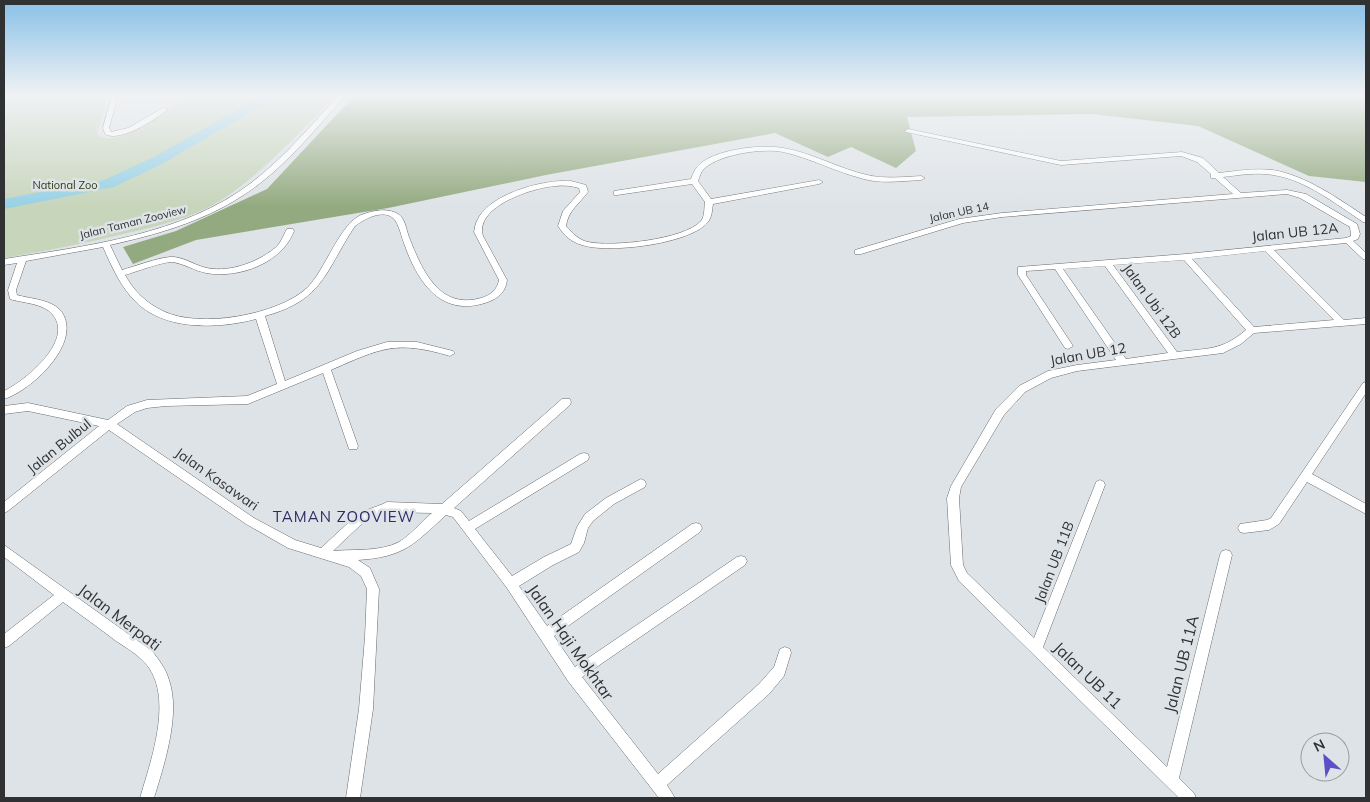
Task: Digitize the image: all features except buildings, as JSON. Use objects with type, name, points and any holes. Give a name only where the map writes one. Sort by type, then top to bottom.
[{"type":"street","points":[[107,132],[113,135],[120,132]]},
{"type":"street","name":"Jalan Taman Zooview","points":[[4,262],[105,243],[183,223],[211,211],[240,194],[266,174],[307,132]]},
{"type":"street","points":[[915,132],[1061,163],[1182,154],[1200,160],[1235,196]]},
{"type":"street","points":[[694,181],[696,174],[705,164],[718,158],[772,148],[784,150],[865,177],[882,180],[921,178]]},
{"type":"street","points":[[1215,176],[1273,173],[1290,177],[1366,220]]},
{"type":"street","points":[[105,243],[119,274],[130,292],[147,308],[168,318],[200,322],[230,321],[260,316],[283,307],[303,296],[320,281],[352,224],[370,215],[390,213],[396,215],[410,248],[431,288],[438,296],[446,300],[471,304],[496,295],[502,288],[503,280],[478,233],[480,223],[485,213],[517,193],[542,185],[558,183],[569,182],[583,187],[584,192],[567,209],[562,217],[562,226],[573,239],[586,244],[608,247],[672,238],[695,231],[706,220],[709,202],[694,181]]},
{"type":"street","points":[[617,192],[694,181]]},
{"type":"street","points":[[709,202],[819,182]]},
{"type":"street","name":"Jalan UB 12A","points":[[1067,208],[1294,192],[1354,226],[1356,234],[1355,237],[1348,240],[1268,249],[1020,269],[1068,346]]},
{"type":"street","name":"Jalan UB 14","points":[[858,252],[962,221],[1067,208]]},
{"type":"street","points":[[119,274],[171,260],[178,260],[207,271],[224,272],[240,269],[274,253],[289,239],[290,231]]},
{"type":"street","points":[[1348,240],[1366,257]]},
{"type":"street","points":[[1268,249],[1342,323]]},
{"type":"street","points":[[1186,257],[1252,330],[1366,321]]},
{"type":"street","points":[[4,395],[23,386],[35,376],[53,354],[59,341],[62,325],[58,313],[50,307],[13,297],[12,290],[22,259]]},
{"type":"street","name":"Jalan Ubi 12B","points":[[1107,263],[1174,355]]},
{"type":"street","points":[[1057,266],[1123,362]]},
{"type":"street","points":[[260,316],[282,384]]},
{"type":"street","name":"Jalan UB 12","points":[[963,577],[956,564],[953,498],[956,486],[1000,412],[1022,389],[1048,375],[1077,368],[1223,350],[1238,342],[1252,330]]},
{"type":"street","name":"Jalan Bulbul","points":[[4,508],[109,424],[131,409],[147,404],[248,400],[282,384],[379,347],[396,344],[425,346],[450,353]]},
{"type":"street","points":[[326,368],[353,446]]},
{"type":"street","points":[[1244,528],[1269,525],[1275,522],[1366,386]]},
{"type":"street","points":[[328,555],[397,549],[566,402]]},
{"type":"street","name":"Jalan Kasawari","points":[[4,410],[10,407],[28,406],[109,424],[250,521],[292,544],[353,563],[366,572],[373,589],[366,709],[353,798]]},
{"type":"street","points":[[468,526],[584,457]]},
{"type":"street","points":[[1306,476],[1366,509]]},
{"type":"street","points":[[511,584],[558,555],[569,553],[577,546],[582,525],[590,516],[604,505],[641,484]]},
{"type":"street","name":"Jalan UB 11B","points":[[1036,649],[1100,485]]},
{"type":"street","points":[[328,555],[364,516],[387,507],[445,509]]},
{"type":"street","name":"Jalan Haji Mokhtar","points":[[445,509],[457,514],[468,526],[511,584],[573,676],[668,798]]},
{"type":"street","points":[[545,635],[696,528]]},
{"type":"street","name":"Jalan Merpati","points":[[4,550],[62,595],[147,655],[156,666],[163,683],[165,707],[160,752],[147,798]]},
{"type":"street","name":"Jalan UB 11A","points":[[1171,780],[1226,555]]},
{"type":"street","points":[[573,676],[741,561]]},
{"type":"street","name":"Jalan UB 11","points":[[963,577],[1189,798]]},
{"type":"street","points":[[4,642],[62,595]]},
{"type":"street","points":[[657,784],[764,690],[779,671],[786,653]]},
{"type":"green space","name":"National Zoo","points":[[4,132],[97,132],[97,134],[106,138],[118,137],[130,132],[299,132],[241,186],[198,212],[178,220],[148,228],[4,258]]},
{"type":"green space","points":[[320,132],[911,132],[916,151],[896,168],[851,147],[828,157],[775,133],[546,175],[388,208],[196,240],[133,264],[123,247],[176,231],[267,189]]},
{"type":"green space","points":[[1212,132],[1366,132],[1366,182],[1309,176]]},
{"type":"waterway","points":[[4,204],[108,184],[157,161],[207,132]]},
{"type":"district","name":"TAMAN ZOOVIEW","points":[[344,516]]}]
